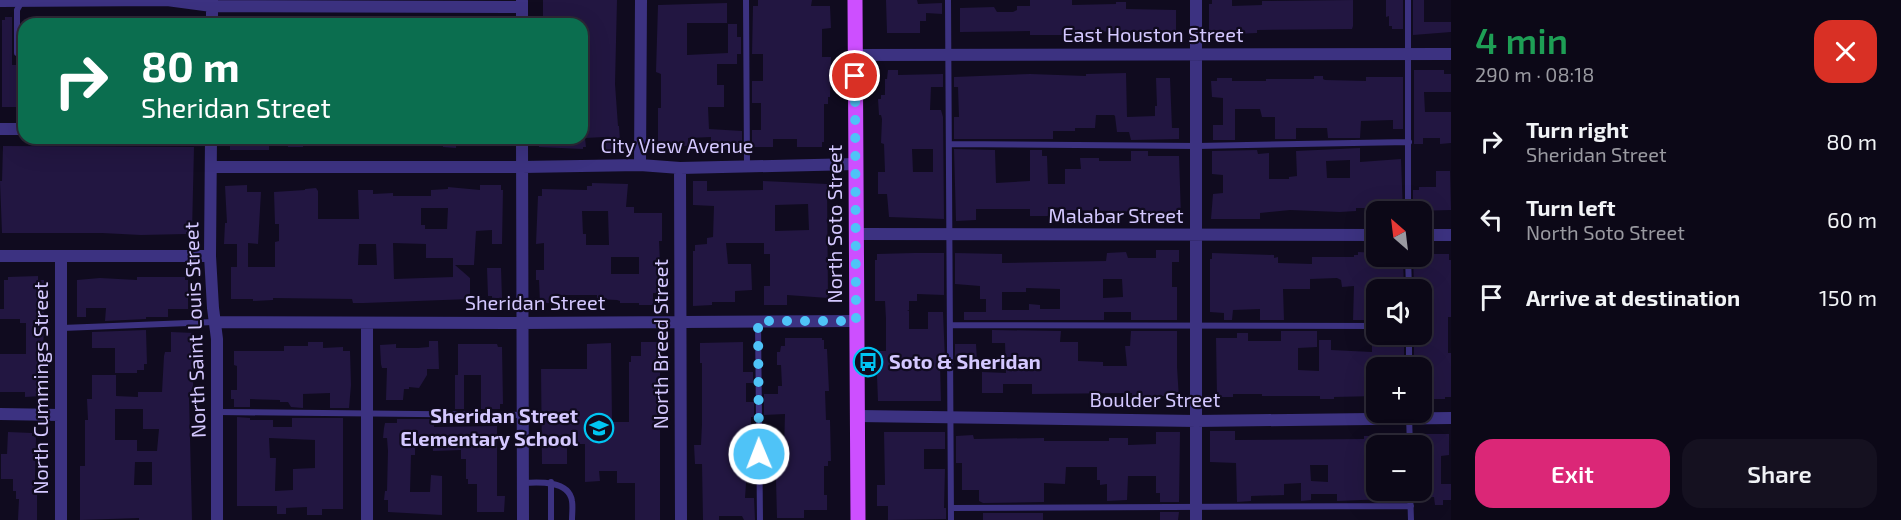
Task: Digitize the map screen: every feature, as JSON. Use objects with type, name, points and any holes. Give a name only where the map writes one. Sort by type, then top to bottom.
[{"type":"main road","name":"North Soto Street","points":[[855,0],[858,520]]},
{"type":"street","points":[[0,1],[168,0],[212,3],[522,4]]},
{"type":"street","points":[[640,0],[640,165]]},
{"type":"street","points":[[1196,0],[1196,514]]},
{"type":"street","name":"East Houston Street","points":[[855,55],[1451,54]]},
{"type":"street","points":[[0,129],[18,129]]},
{"type":"street","name":"North Saint Louis Street","points":[[211,144],[210,256],[218,412],[217,520]]},
{"type":"street","points":[[522,144],[523,520]]},
{"type":"street","name":"City View Avenue","points":[[211,167],[640,165],[680,168],[856,164]]},
{"type":"street","name":"North Breed Street","points":[[680,168],[681,520]]},
{"type":"street","name":"Malabar Street","points":[[856,234],[949,236],[1366,235]]},
{"type":"street","points":[[1432,235],[1451,235]]},
{"type":"street","points":[[0,256],[210,256]]},
{"type":"street","name":"North Cummings Street","points":[[61,256],[61,520]]},
{"type":"street","name":"Sheridan Street","points":[[215,322],[856,321]]},
{"type":"street","points":[[367,323],[367,520]]},
{"type":"street","points":[[0,414],[60,415]]},
{"type":"street","name":"Boulder Street","points":[[858,416],[1196,421],[1366,416]]},
{"type":"street","name":"Boulder Street","points":[[1432,417],[1451,418]]},
{"type":"lane","points":[[746,0],[747,166]]},
{"type":"lane","points":[[948,0],[951,520]]},
{"type":"lane","points":[[1408,0],[1408,201]]},
{"type":"lane","points":[[17,53],[17,10],[22,1]]},
{"type":"lane","points":[[949,144],[1197,146],[1408,142]]},
{"type":"lane","points":[[758,321],[760,520]]},
{"type":"lane","points":[[62,328],[215,322]]},
{"type":"lane","points":[[950,325],[1366,326]]},
{"type":"lane","points":[[218,412],[522,415]]},
{"type":"lane","points":[[523,483],[551,482],[568,492],[572,498],[572,520]]},
{"type":"lane","points":[[551,482],[551,520]]},
{"type":"lane","points":[[1411,501],[1411,520]]},
{"type":"lane","points":[[951,508],[1196,514],[1411,506]]},
{"type":"building","points":[[543,0],[617,0],[615,84],[620,141],[624,141],[624,149],[605,151],[604,137],[588,138],[588,18],[543,18]]},
{"type":"building","points":[[758,0],[812,0],[811,6],[830,6],[831,28],[822,29],[822,57],[831,57],[830,97],[828,97],[828,104],[824,104],[822,147],[797,147],[797,139],[773,139],[773,147],[752,147],[752,130],[761,130],[761,103],[752,103],[752,81],[763,81],[763,54],[752,54],[753,6],[758,6]]},
{"type":"building","points":[[886,0],[917,0],[918,4],[942,3],[942,14],[926,13],[926,21],[920,21],[920,33],[887,33]]},
{"type":"building","points":[[1030,0],[1072,0],[1072,5],[1126,2],[1126,9],[1176,10],[1176,35],[1155,35],[1155,32],[1144,31],[1072,32],[1072,35],[1030,35],[1030,31],[960,32],[960,8],[994,7],[997,12],[1013,12],[1017,10],[1017,6],[1030,6]]},
{"type":"building","points":[[1212,0],[1232,0],[1232,6],[1262,5],[1262,1],[1353,0],[1353,26],[1352,29],[1257,30],[1257,33],[1209,35],[1209,4],[1212,4]]},
{"type":"building","points":[[1386,0],[1403,0],[1403,29],[1392,29],[1392,26],[1389,26],[1389,16],[1386,17]]},
{"type":"building","points":[[1413,0],[1424,0],[1424,22],[1451,22],[1451,32],[1413,35]]},
{"type":"building","points":[[727,3],[727,23],[687,23],[687,55],[728,53],[728,24],[737,24],[737,37],[741,37],[741,54],[737,54],[737,64],[717,64],[717,85],[724,85],[724,107],[708,107],[709,129],[742,131],[742,147],[711,149],[711,137],[688,138],[688,146],[658,145],[661,74],[656,72],[658,5]]},
{"type":"building","points":[[5,17],[12,17],[12,65],[16,65],[16,78],[18,78],[18,107],[2,107],[2,20],[5,20]]},
{"type":"building","points":[[888,70],[898,70],[898,75],[943,74],[943,87],[931,87],[930,110],[941,110],[943,117],[944,219],[889,217],[887,194],[878,194],[878,172],[885,172],[884,144],[881,143],[882,119],[879,115],[878,99],[881,99],[881,95],[885,95],[885,79],[887,79]],"holes":[[[912,149],[933,149],[933,172],[913,172]]]},
{"type":"building","points":[[1414,70],[1444,70],[1444,74],[1451,74],[1451,92],[1424,92],[1425,112],[1451,112],[1451,143],[1440,144],[1440,138],[1423,138],[1423,144],[1414,144]]},
{"type":"building","points":[[1126,73],[1127,117],[1155,116],[1156,78],[1170,78],[1172,128],[1179,128],[1179,139],[1131,140],[1129,132],[1117,132],[1114,115],[1096,115],[1095,128],[1053,131],[1053,139],[954,139],[954,117],[959,117],[958,87],[954,87],[954,77],[1030,74],[1086,76],[1086,74]]},
{"type":"building","points":[[1314,76],[1323,76],[1325,80],[1366,81],[1366,77],[1403,77],[1403,129],[1393,129],[1393,120],[1361,121],[1360,138],[1328,138],[1327,128],[1296,128],[1296,139],[1275,139],[1275,117],[1262,117],[1260,109],[1235,109],[1235,140],[1213,140],[1213,125],[1223,125],[1223,98],[1212,97],[1211,81],[1217,81],[1217,78],[1232,78],[1232,81],[1314,79]]},
{"type":"building","points":[[230,144],[269,144],[269,150],[230,150]]},
{"type":"building","points":[[288,144],[303,144],[303,147],[288,147]]},
{"type":"building","points":[[443,144],[456,144],[456,148],[443,147]]},
{"type":"building","points":[[539,144],[586,144],[586,147],[583,149],[539,147]]},
{"type":"building","points":[[3,146],[194,147],[192,232],[141,235],[2,233],[0,181],[2,181]]},
{"type":"building","points":[[1360,148],[1360,162],[1401,159],[1403,201],[1366,201],[1366,208],[1356,208],[1356,211],[1290,210],[1260,213],[1260,219],[1211,219],[1213,194],[1223,193],[1223,175],[1212,174],[1212,151],[1257,150],[1258,154],[1269,153],[1269,179],[1289,179],[1289,177],[1297,176],[1296,151]],"holes":[[[1350,160],[1350,178],[1327,178],[1326,161]]]},
{"type":"building","points":[[954,149],[995,150],[996,183],[1030,181],[1030,150],[1042,150],[1042,156],[1047,156],[1048,184],[1065,184],[1065,169],[1081,169],[1080,158],[1099,158],[1099,161],[1131,161],[1131,151],[1148,151],[1148,156],[1179,156],[1181,217],[1155,217],[1155,212],[1065,210],[1065,208],[1048,207],[1048,216],[1030,216],[1030,209],[976,209],[976,220],[956,221]]},
{"type":"building","points":[[1436,171],[1450,171],[1451,210],[1432,210],[1432,201],[1413,201],[1413,190],[1419,190],[1419,187],[1436,187]]},
{"type":"building","points":[[693,181],[707,181],[707,191],[763,190],[763,181],[827,184],[828,298],[787,295],[787,305],[764,305],[764,286],[770,286],[770,254],[764,254],[764,243],[726,243],[728,264],[751,264],[752,290],[735,291],[735,302],[712,302],[712,305],[693,306],[693,251],[695,251],[695,245],[707,244],[707,238],[713,237],[714,206],[693,205]],"holes":[[[808,204],[809,230],[775,231],[775,205]]]},
{"type":"building","points":[[592,183],[628,184],[626,207],[634,207],[634,213],[662,213],[662,241],[659,241],[661,285],[658,285],[658,293],[653,293],[653,305],[597,299],[597,295],[555,295],[555,303],[540,303],[536,270],[544,270],[544,243],[536,244],[538,196],[542,196],[542,189],[587,190],[587,186],[592,186]],"holes":[[[582,211],[608,211],[609,245],[586,245]],[[611,257],[639,257],[639,274],[611,274]]]},
{"type":"building","points":[[247,185],[247,192],[261,192],[258,244],[248,243],[248,267],[275,267],[275,242],[279,241],[279,224],[275,224],[274,192],[316,188],[318,191],[318,219],[359,219],[358,190],[373,190],[373,194],[393,193],[393,196],[431,196],[431,190],[448,189],[448,187],[480,190],[480,185],[501,185],[501,190],[503,190],[502,244],[492,244],[492,230],[476,231],[474,265],[455,265],[470,278],[470,299],[353,303],[352,299],[273,298],[273,300],[253,301],[253,299],[231,299],[231,267],[237,267],[237,244],[224,244],[225,223],[227,223],[225,186]],"holes":[[[421,208],[448,208],[447,229],[425,229],[425,225],[421,225]],[[393,243],[426,244],[426,258],[453,258],[453,277],[394,279]],[[359,244],[376,244],[377,265],[358,265]]]},
{"type":"building","points":[[1156,250],[1179,250],[1179,262],[1172,262],[1172,287],[1177,287],[1177,320],[1131,320],[1131,312],[1104,312],[1104,320],[964,320],[964,312],[986,312],[986,299],[980,299],[980,286],[955,284],[955,253],[1002,254],[1002,263],[1106,261],[1107,253],[1126,252],[1128,258],[1156,258]],"holes":[[[1103,279],[1122,279],[1123,297],[1103,298]],[[1026,288],[1060,289],[1060,309],[1040,309],[1040,305],[1029,304],[1029,310],[1002,310],[1002,292],[1026,292]]]},
{"type":"building","points":[[1358,252],[1366,252],[1366,267],[1403,267],[1404,279],[1366,279],[1366,320],[1353,320],[1354,286],[1342,287],[1341,280],[1337,278],[1310,279],[1310,289],[1283,289],[1284,320],[1260,320],[1260,309],[1233,310],[1232,320],[1224,320],[1224,313],[1210,312],[1212,253],[1274,255],[1274,258],[1278,257],[1278,263],[1312,264],[1312,257],[1354,257],[1358,255]]},
{"type":"building","points":[[944,253],[944,295],[917,294],[917,301],[909,301],[907,311],[909,311],[909,329],[928,329],[928,312],[943,312],[945,360],[940,363],[941,401],[878,401],[876,351],[886,351],[886,319],[885,301],[875,301],[877,254]]},
{"type":"building","points":[[1432,254],[1449,254],[1449,260],[1451,260],[1451,317],[1448,317],[1448,353],[1451,353],[1451,397],[1445,397],[1445,399],[1432,399],[1432,357],[1414,357],[1414,345],[1432,345],[1432,279],[1414,279],[1413,267],[1432,267]]},
{"type":"building","points":[[487,268],[501,268],[502,298],[488,296]]},
{"type":"building","points":[[38,276],[38,280],[44,280],[43,396],[25,397],[25,392],[0,392],[0,354],[26,354],[26,323],[20,323],[20,319],[0,319],[0,309],[4,309],[4,280],[8,280],[8,277]]},
{"type":"building","points":[[137,277],[185,277],[185,280],[188,280],[188,309],[168,309],[168,317],[105,321],[106,308],[86,308],[86,317],[77,317],[77,280],[100,278],[137,280]]},
{"type":"building","points":[[146,330],[147,364],[144,364],[144,370],[137,370],[137,373],[115,373],[115,348],[92,348],[92,332]]},
{"type":"building","points":[[992,330],[1061,331],[1060,342],[1078,342],[1078,361],[1103,362],[1103,366],[1127,366],[1125,346],[1130,346],[1131,331],[1177,331],[1179,399],[1169,399],[1169,396],[1147,396],[1147,399],[1137,399],[1138,397],[1132,397],[1132,393],[1032,394],[1032,384],[1003,384],[1003,393],[982,393],[982,372],[1006,373],[1005,343],[992,343]]},
{"type":"building","points":[[1281,331],[1317,331],[1317,347],[1298,348],[1298,370],[1319,371],[1319,340],[1331,340],[1331,350],[1372,352],[1372,345],[1404,345],[1404,357],[1366,357],[1366,396],[1320,399],[1320,396],[1233,394],[1233,397],[1217,397],[1216,338],[1237,338],[1237,333],[1248,333],[1248,341],[1281,341]]},
{"type":"building","points":[[171,332],[194,333],[193,390],[189,396],[192,520],[139,520],[139,518],[80,520],[80,466],[85,466],[85,420],[88,420],[87,399],[92,399],[92,375],[116,375],[116,396],[138,397],[138,392],[162,392],[164,356],[165,352],[171,352]],"holes":[[[115,409],[143,409],[143,429],[159,429],[157,451],[137,451],[137,440],[115,440]],[[135,462],[152,462],[152,485],[134,485]]]},
{"type":"building","points":[[785,338],[822,338],[824,349],[827,349],[829,391],[825,391],[826,420],[830,420],[831,461],[828,461],[828,466],[824,466],[824,495],[827,495],[827,510],[804,510],[804,518],[777,518],[776,479],[768,479],[768,468],[765,468],[765,451],[784,450],[785,414],[764,415],[764,394],[778,394],[778,386],[782,386],[781,365],[777,365],[777,352],[780,352],[781,346],[785,346]]},
{"type":"building","points":[[429,341],[438,341],[439,369],[427,369],[427,375],[419,388],[404,389],[403,400],[386,400],[387,368],[382,368],[380,345],[396,344],[396,348],[418,348],[429,347]]},
{"type":"building","points":[[308,342],[323,342],[323,348],[343,347],[343,351],[350,351],[349,408],[330,408],[330,393],[303,394],[303,408],[291,407],[288,402],[280,402],[280,400],[250,399],[250,407],[234,407],[231,390],[237,390],[237,366],[234,365],[234,351],[284,351],[284,346],[308,346]]},
{"type":"building","points":[[641,342],[660,342],[660,520],[635,520],[635,483],[617,483],[617,471],[599,471],[600,481],[585,482],[585,444],[567,444],[567,464],[542,464],[541,369],[587,369],[587,344],[611,343],[612,422],[629,422],[629,362],[631,362],[631,356],[641,356]]},
{"type":"building","points":[[743,342],[743,372],[753,372],[753,383],[746,383],[746,402],[754,402],[754,417],[751,417],[751,426],[749,426],[749,442],[738,442],[738,459],[754,459],[754,468],[747,468],[745,498],[754,498],[755,520],[744,520],[742,516],[719,516],[719,520],[703,520],[702,464],[695,464],[694,445],[701,445],[702,363],[700,363],[700,343]]},
{"type":"building","points":[[458,344],[497,344],[498,347],[502,347],[503,404],[500,404],[500,409],[481,409],[481,375],[464,375],[464,409],[455,409]]},
{"type":"building","points":[[955,344],[976,344],[977,361],[955,360]]},
{"type":"building","points":[[237,417],[250,418],[250,420],[273,420],[273,427],[292,427],[292,418],[343,418],[343,509],[322,509],[322,515],[307,515],[307,507],[286,508],[286,514],[277,514],[277,506],[237,506]],"holes":[[[269,438],[315,440],[315,468],[293,469],[293,490],[275,491],[276,458],[270,458]]]},
{"type":"building","points":[[397,419],[434,419],[434,427],[497,426],[497,496],[505,496],[504,512],[477,512],[477,484],[468,484],[466,459],[461,459],[461,450],[433,451],[432,440],[415,440],[415,455],[411,455],[410,492],[430,492],[431,475],[442,476],[442,515],[388,512],[388,500],[384,500],[385,491],[387,491],[388,451],[387,438],[383,438],[385,423],[397,423]]},
{"type":"building","points":[[1210,431],[1235,431],[1235,440],[1364,439],[1366,436],[1366,500],[1337,501],[1337,494],[1311,494],[1311,500],[1301,501],[1301,483],[1284,484],[1284,495],[1251,496],[1251,501],[1237,502],[1236,463],[1210,462]],"holes":[[[1310,465],[1328,465],[1328,482],[1311,481]]]},
{"type":"building","points":[[8,432],[32,433],[32,436],[36,436],[35,482],[46,483],[46,491],[37,491],[37,520],[18,520],[19,499],[16,499],[16,491],[13,491],[13,479],[1,479],[1,454],[7,454]]},
{"type":"building","points":[[884,432],[945,432],[945,449],[924,449],[924,469],[945,469],[946,519],[888,520],[888,506],[877,506],[877,485],[885,485]]},
{"type":"building","points":[[1156,432],[1180,432],[1179,502],[1160,502],[1160,493],[1156,493],[1156,476],[1128,476],[1127,500],[1107,501],[1107,484],[1100,485],[1100,480],[1097,480],[1097,467],[1066,467],[1065,484],[1044,483],[1044,502],[983,503],[979,501],[979,490],[962,490],[962,463],[956,463],[956,436],[973,435],[974,439],[1044,438],[1044,441],[1109,441],[1109,438],[1128,438],[1128,445],[1156,444]]},
{"type":"building","points":[[1449,434],[1449,455],[1441,456],[1441,484],[1451,484],[1451,500],[1443,500],[1443,505],[1435,505],[1434,497],[1432,497],[1432,435],[1425,435]]},
{"type":"building","points":[[1160,512],[1179,512],[1178,520],[1160,520]]},
{"type":"building","points":[[983,513],[1043,513],[1043,520],[983,520]]},
{"type":"place","name":"Soto & Sheridan","points":[[868,362]]},
{"type":"place","name":"Sheridan Street Elementary School","points":[[599,428]]},
{"type":"route","points":[[759,454],[758,321],[856,321],[855,76]]}]
